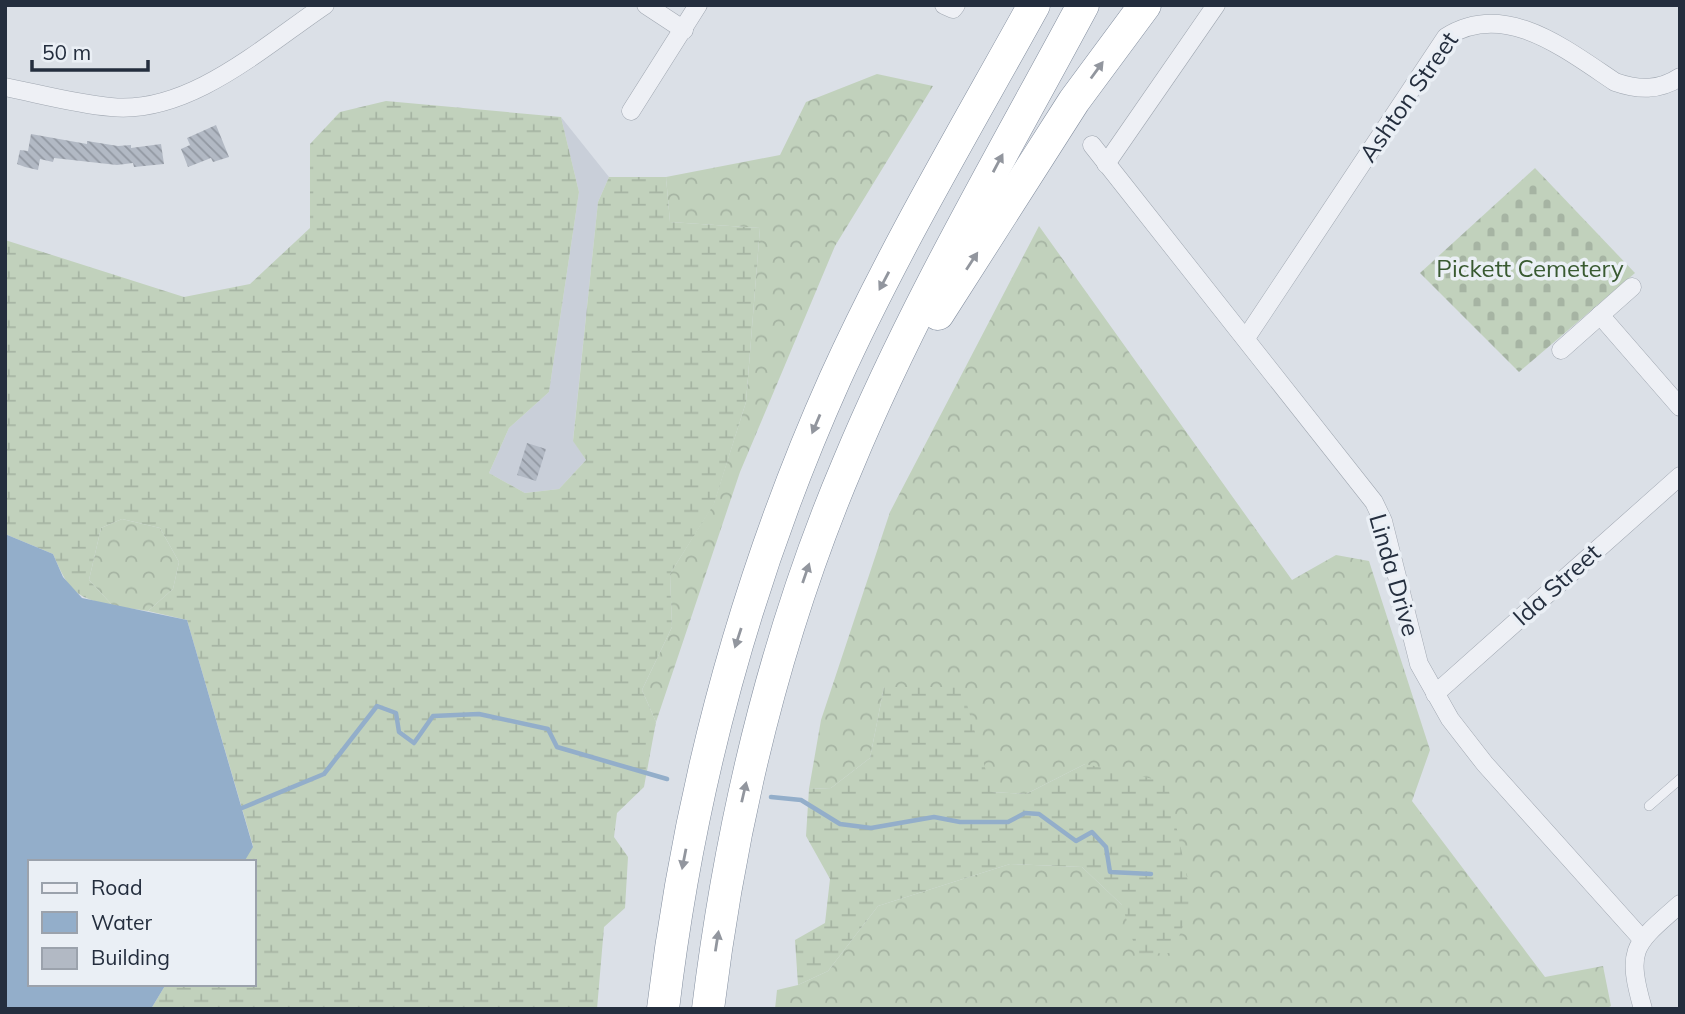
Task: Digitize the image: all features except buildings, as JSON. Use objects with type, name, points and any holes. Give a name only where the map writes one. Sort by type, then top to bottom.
[{"type":"highway","points":[[949,159],[1014,5]]},
{"type":"highway","points":[[663,1009],[674,918],[694,806],[720,696],[792,482],[836,378],[949,159],[1034,5]]},
{"type":"highway","points":[[708,1009],[733,840],[756,742],[807,571],[847,465],[921,306],[1083,5]]},
{"type":"highway","points":[[847,465],[925,334],[1074,101],[1145,5]]},
{"type":"street","points":[[5,87],[111,107],[160,103],[205,85],[325,5]]},
{"type":"street","points":[[646,5],[684,30]]},
{"type":"street","points":[[631,111],[698,5]]},
{"type":"street","points":[[1106,164],[1216,5]]},
{"type":"street","name":"Ashton Street","points":[[1246,338],[1446,37],[1463,23],[1486,14],[1513,17],[1615,82],[1630,88],[1661,86],[1680,77]]},
{"type":"street","name":"Linda Drive","points":[[1091,145],[1374,502],[1382,521],[1419,664],[1450,719],[1485,764],[1641,938]]},
{"type":"street","points":[[1561,350],[1632,287]]},
{"type":"street","points":[[1600,315],[1680,407]]},
{"type":"street","name":"Ida Street","points":[[1435,694],[1680,476]]},
{"type":"street","points":[[1643,1009],[1633,955],[1641,938],[1680,904]]},
{"type":"lane","points":[[1649,806],[1680,779]]},
{"type":"shaded area","points":[[561,117],[609,177],[598,202],[573,440],[586,460],[559,489],[525,493],[489,473],[509,428],[549,392],[579,192]]},
{"type":"green space","points":[[877,74],[933,86],[835,246],[740,472],[656,722],[642,690],[672,627],[670,574],[714,503],[746,402],[760,228],[670,222],[666,177],[780,155],[806,102]]},
{"type":"green space","points":[[386,101],[561,117],[579,192],[549,392],[509,428],[489,473],[525,493],[559,489],[586,460],[573,441],[598,202],[609,177],[666,177],[670,222],[760,228],[746,402],[714,504],[670,574],[672,627],[642,690],[656,722],[644,787],[617,813],[614,837],[628,857],[625,908],[604,927],[597,1009],[151,1009],[165,986],[256,986],[256,860],[244,860],[253,846],[187,620],[148,611],[173,589],[179,562],[160,528],[122,519],[101,528],[89,580],[113,606],[89,599],[74,590],[53,554],[5,534],[5,240],[184,297],[250,284],[310,228],[310,144],[340,112]]},
{"type":"green space","name":"Pickett Cemetery","points":[[1535,168],[1635,273],[1519,372],[1420,273]]},
{"type":"green space","points":[[1039,226],[1292,580],[1336,555],[1369,561],[1430,750],[1412,801],[1545,977],[1603,966],[1611,1006],[1605,1009],[775,1009],[777,990],[798,985],[828,971],[878,906],[1010,864],[1082,867],[1122,905],[1085,764],[1026,794],[992,792],[884,687],[870,758],[831,788],[809,789],[821,720],[890,512]]},
{"type":"green space","points":[[122,519],[160,528],[179,562],[173,589],[148,611],[113,606],[89,580],[101,528]]},
{"type":"green space","points":[[884,687],[962,687],[992,792],[1026,794],[1085,764],[1167,782],[1192,901],[1173,953],[1137,954],[1122,905],[1082,867],[1010,864],[878,906],[828,971],[798,985],[795,940],[825,923],[830,879],[806,836],[809,789],[831,788],[870,758]]},
{"type":"water","points":[[5,534],[53,554],[63,577],[82,598],[187,620],[253,847],[245,860],[28,860],[28,986],[165,986],[151,1009],[5,1009]]},
{"type":"waterway","points":[[242,808],[324,774],[377,706],[396,713],[399,732],[414,743],[433,716],[479,714],[548,729],[557,747],[667,779]]},
{"type":"waterway","points":[[771,797],[801,800],[840,824],[871,828],[934,817],[960,822],[1008,822],[1025,813],[1039,814],[1076,841],[1092,832],[1106,847],[1110,872],[1151,874]]}]
